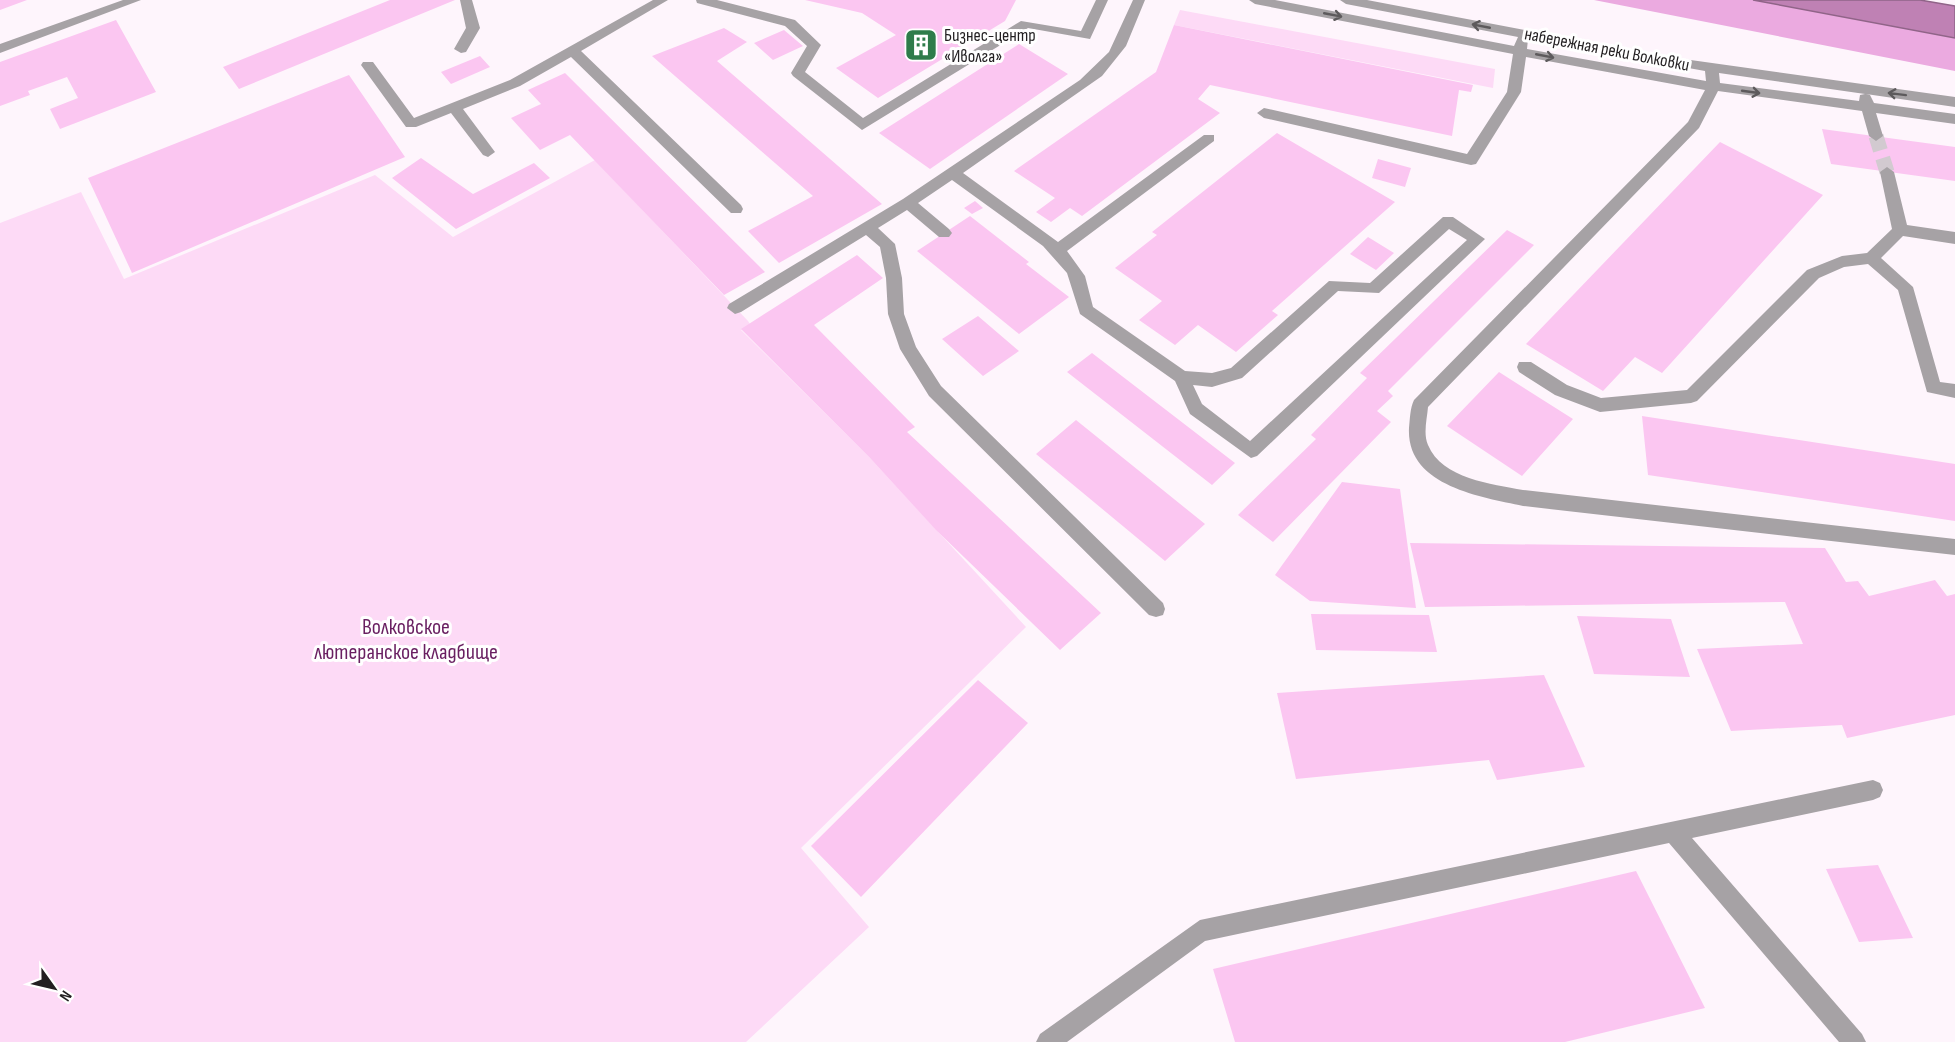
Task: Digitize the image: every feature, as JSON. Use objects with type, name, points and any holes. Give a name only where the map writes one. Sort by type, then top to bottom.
[{"type":"street","points":[[0,49],[135,0]]},
{"type":"street","points":[[461,49],[473,28],[466,0]]},
{"type":"street","points":[[368,65],[411,124],[515,83],[662,0]]},
{"type":"street","points":[[702,0],[790,23],[814,45],[798,73],[862,125],[1026,24],[1085,36],[1102,0]]},
{"type":"street","points":[[735,308],[954,174],[1110,64],[1122,44],[1139,0]]},
{"type":"street","name":"набережная реки Волковки","points":[[1255,0],[1713,87],[1955,119]]},
{"type":"street","name":"набережная реки Волковки","points":[[1346,0],[1712,68],[1955,102]]},
{"type":"street","points":[[1264,113],[1471,160],[1514,92],[1522,34]]},
{"type":"street","points":[[573,51],[736,209]]},
{"type":"street","points":[[1712,68],[1713,87],[1694,125],[1420,405],[1420,447],[1436,468],[1471,488],[1523,498],[1955,547]]},
{"type":"street","points":[[1863,90],[1876,136]]},
{"type":"street","points":[[454,107],[488,152]]},
{"type":"street","points":[[1058,250],[1209,138]]},
{"type":"street","points":[[1887,172],[1900,230]]},
{"type":"street","points":[[954,174],[1058,250],[1072,267],[1081,288],[1086,310],[1181,377],[1212,380],[1236,374],[1335,285],[1373,289],[1448,221],[1477,239],[1251,451],[1196,409],[1181,377]]},
{"type":"street","points":[[908,203],[944,233]]},
{"type":"street","points":[[867,228],[886,244],[894,278],[896,314],[908,349],[934,391],[1156,609]]},
{"type":"street","points":[[1900,230],[1955,238]]},
{"type":"street","points":[[1525,367],[1561,390],[1600,405],[1691,396],[1813,274],[1842,262],[1871,258],[1900,230]]},
{"type":"street","points":[[1871,258],[1905,287],[1933,387],[1955,391]]},
{"type":"street","points":[[1048,1042],[1200,931],[1874,790]]},
{"type":"street","points":[[1673,832],[1854,1042]]},
{"type":"green space","points":[[1180,10],[1495,69],[1493,88],[1174,25]]},
{"type":"green space","name":"Волковское лютеранское кладбище","points":[[595,160],[748,321],[750,324],[741,330],[870,458],[1026,627],[801,848],[869,927],[746,1042],[0,1042],[0,223],[81,192],[124,279],[375,175],[453,237]]},
{"type":"shaded area","points":[[1594,0],[1753,0],[1955,38],[1955,71]]},
{"type":"shaded area","points":[[1753,0],[1920,0],[1955,6],[1955,38]]},
{"type":"building","points":[[0,0],[27,0],[0,10]]},
{"type":"building","points":[[390,0],[455,0],[239,89],[223,67]]},
{"type":"building","name":"Бизнес-центр «Иволга»","points":[[805,0],[1016,0],[1005,21],[878,98],[836,68],[896,35],[862,13]]},
{"type":"building","points":[[116,20],[156,92],[60,129],[50,109],[78,98],[67,77],[28,91],[30,95],[0,106],[0,62]]},
{"type":"building","points":[[1174,25],[1473,85],[1471,92],[1459,90],[1452,136],[1210,85],[1198,99],[1220,113],[1082,216],[1070,208],[1051,222],[1036,212],[1055,198],[1014,171],[1156,72]]},
{"type":"building","points":[[724,28],[747,42],[717,61],[882,204],[779,263],[748,231],[813,196],[652,56]]},
{"type":"building","points":[[784,30],[803,46],[773,60],[754,43]]},
{"type":"building","points":[[1019,44],[1068,74],[930,169],[879,133]]},
{"type":"building","points":[[480,56],[490,67],[451,84],[441,72]]},
{"type":"building","points":[[565,73],[765,272],[724,295],[570,135],[540,150],[511,118],[541,104],[528,90]]},
{"type":"building","points":[[349,75],[405,157],[132,273],[88,178]]},
{"type":"building","points":[[1822,129],[1955,147],[1955,181],[1831,164]]},
{"type":"building","points":[[1277,133],[1395,202],[1272,311],[1278,315],[1236,352],[1198,325],[1175,345],[1139,320],[1162,301],[1115,268],[1157,235],[1152,232]]},
{"type":"building","points":[[1720,142],[1823,195],[1662,373],[1635,357],[1603,391],[1526,344]]},
{"type":"building","points":[[421,158],[473,194],[534,163],[550,178],[456,229],[392,178]]},
{"type":"building","points":[[1378,159],[1411,168],[1405,187],[1372,178]]},
{"type":"building","points":[[975,201],[983,208],[972,214],[964,208]]},
{"type":"building","points":[[970,216],[1069,297],[1019,334],[917,251]]},
{"type":"building","points":[[1507,230],[1534,245],[1388,391],[1393,396],[1377,411],[1391,422],[1273,542],[1238,515],[1316,439],[1311,435],[1367,378],[1360,373]]},
{"type":"building","points":[[1368,237],[1394,253],[1376,270],[1350,254]]},
{"type":"building","points":[[857,255],[883,278],[814,325],[915,427],[907,432],[1101,613],[1060,650],[936,530],[870,458],[741,329]]},
{"type":"building","points":[[978,316],[1019,351],[983,376],[942,339]]},
{"type":"building","points":[[1092,353],[1235,463],[1212,485],[1067,372]]},
{"type":"building","points":[[1499,372],[1573,419],[1522,476],[1447,426]]},
{"type":"building","points":[[1642,416],[1955,464],[1955,521],[1648,475]]},
{"type":"building","points":[[1076,420],[1205,524],[1165,561],[1036,454]]},
{"type":"building","points":[[1342,482],[1400,489],[1416,608],[1310,601],[1275,575]]},
{"type":"building","points":[[1410,543],[1825,548],[1846,582],[1858,581],[1869,596],[1935,580],[1947,596],[1955,594],[1955,715],[1847,738],[1842,725],[1731,731],[1697,649],[1803,644],[1785,602],[1425,607]]},
{"type":"building","points":[[1311,614],[1429,615],[1437,652],[1316,650]]},
{"type":"building","points":[[1577,616],[1671,619],[1690,677],[1594,674]]},
{"type":"building","points":[[1544,675],[1585,767],[1497,780],[1489,760],[1296,779],[1277,693]]},
{"type":"building","points":[[978,680],[1028,723],[861,897],[811,846]]},
{"type":"building","points":[[1878,865],[1913,938],[1859,942],[1826,869]]},
{"type":"building","points":[[1636,871],[1705,1008],[1565,1042],[1235,1042],[1213,969]]},
{"type":"tunnel","points":[[1876,136],[1887,172]]},
{"type":"place","name":"Бизнес-центр «Иволга»","points":[[921,45]]}]
